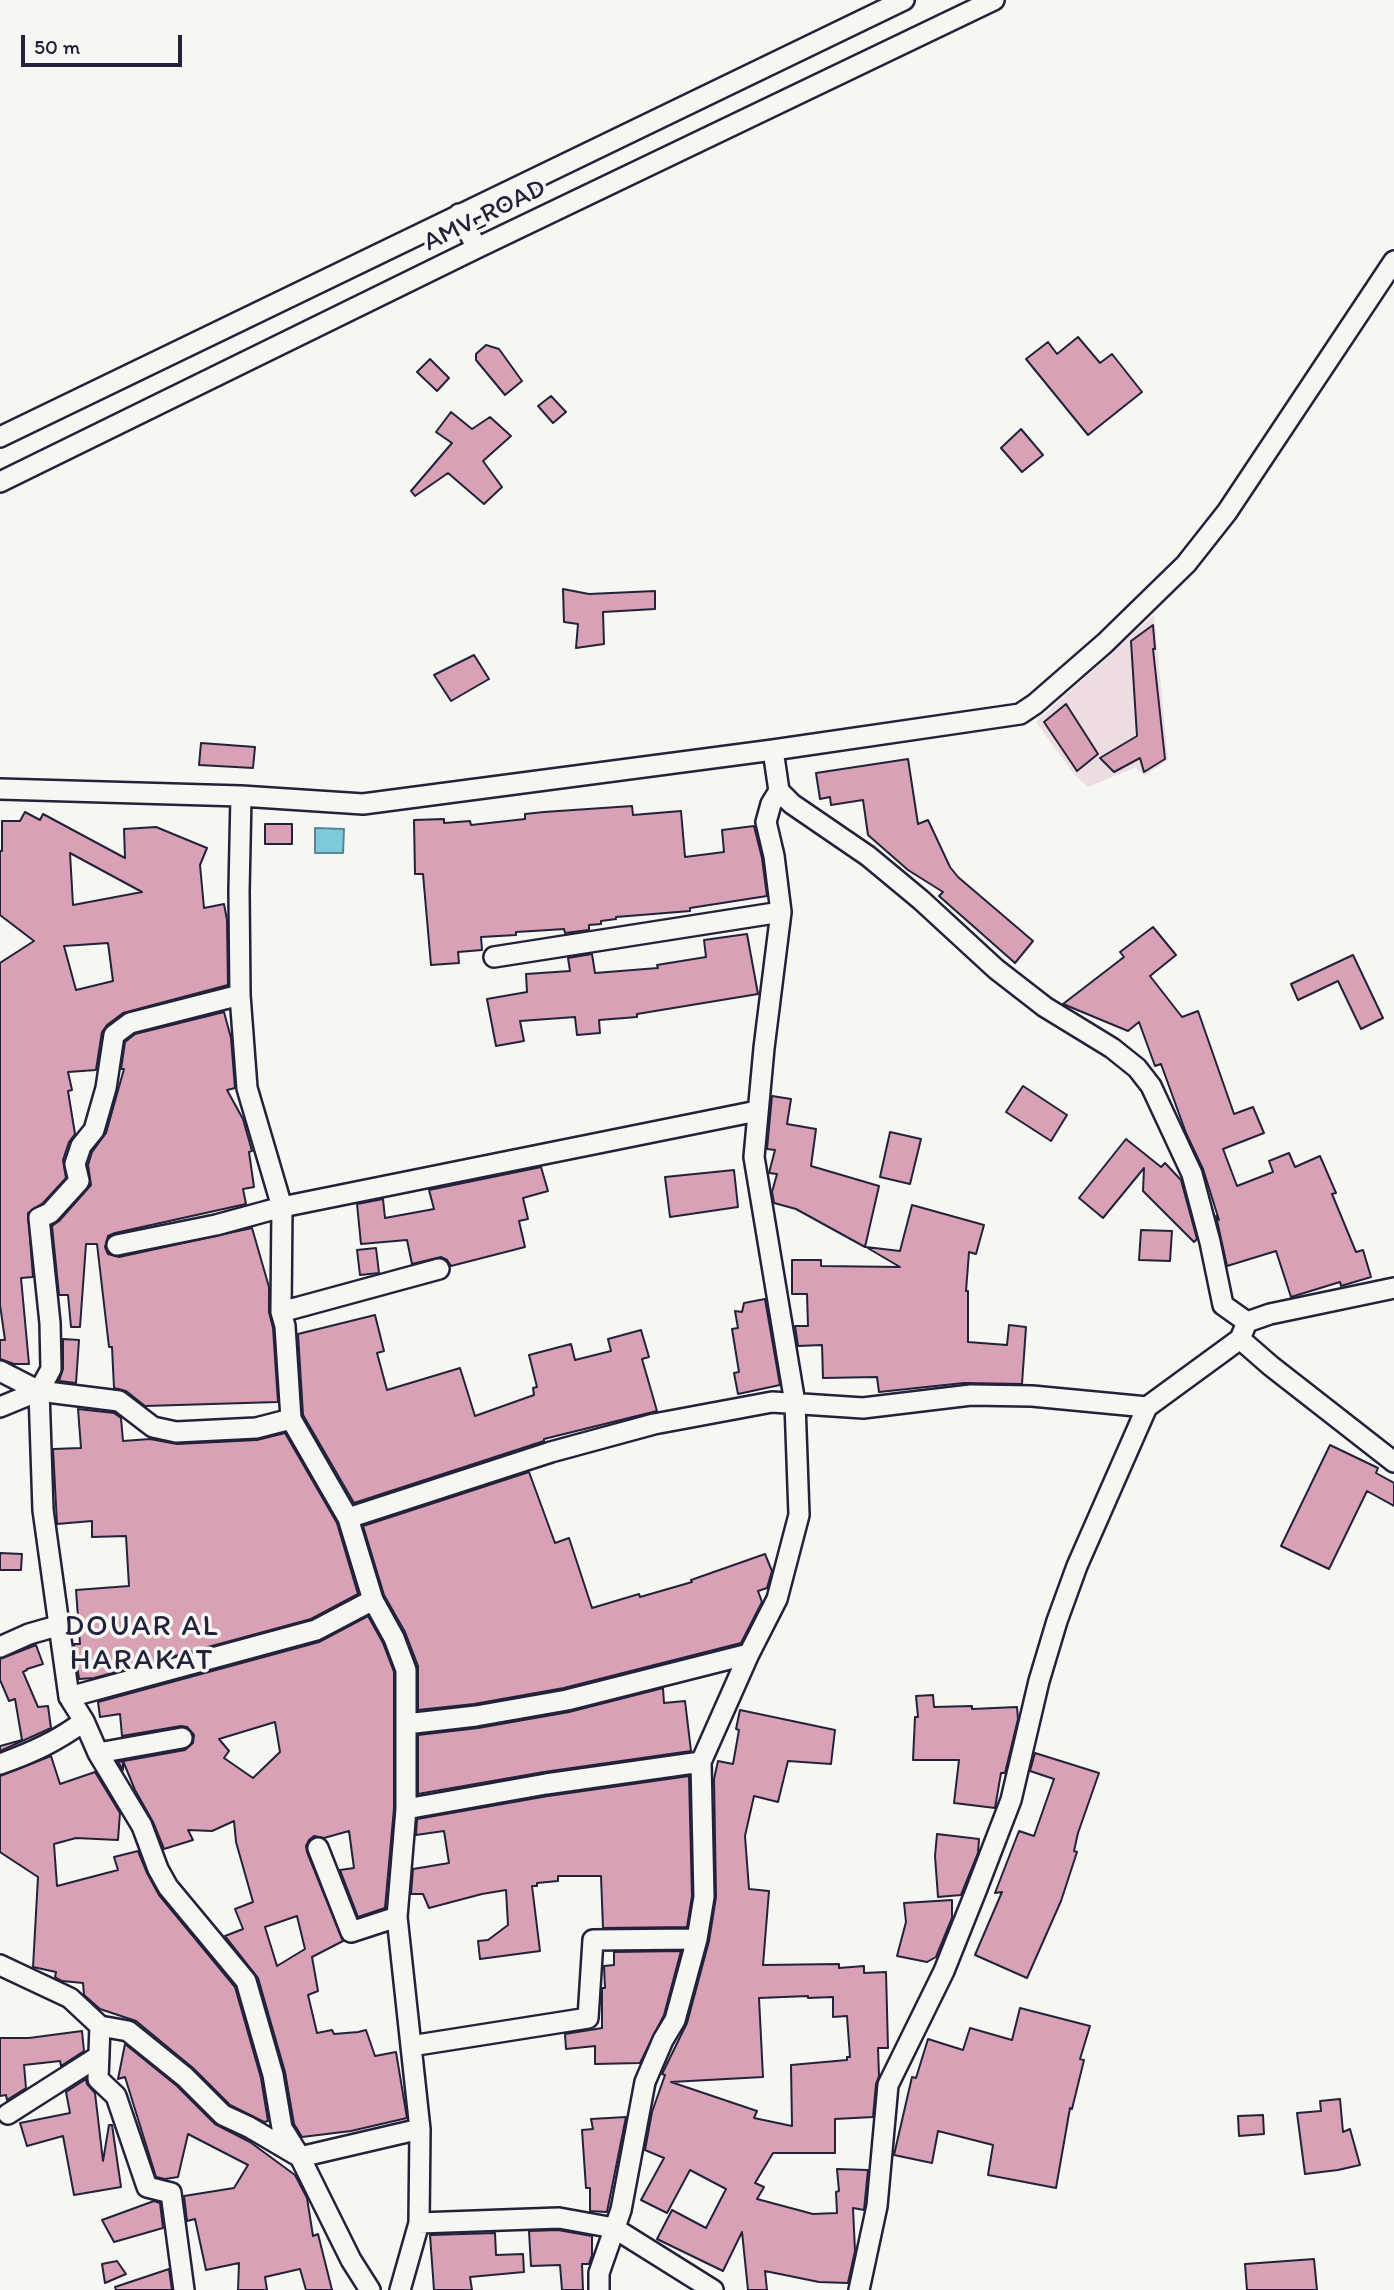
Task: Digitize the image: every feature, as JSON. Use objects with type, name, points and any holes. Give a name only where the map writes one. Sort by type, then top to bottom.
[{"type":"street","points":[[0,437],[904,0]]},
{"type":"street","name":"AMV_ROAD","points":[[0,482],[477,248],[994,0]]},
{"type":"street","points":[[459,214],[477,248]]},
{"type":"street","points":[[0,789],[241,796],[363,804],[773,750],[1020,713],[1035,704],[1105,643],[1186,564],[1227,512],[1394,261]]},
{"type":"street","points":[[773,750],[779,791],[792,804],[868,856],[996,969],[1045,1007],[1112,1048],[1137,1068],[1151,1086],[1192,1174],[1223,1305],[1244,1331],[1394,1462]]},
{"type":"street","points":[[599,2290],[599,2273],[621,2210],[645,2082],[675,2020],[697,1939],[704,1897],[701,1762],[749,1654],[777,1599],[799,1515],[794,1404],[754,1157],[781,912],[774,856],[766,822],[771,804],[779,791]]},
{"type":"street","points":[[241,796],[240,995],[247,1088],[282,1207],[281,1312],[285,1326],[291,1419],[348,1518],[373,1600],[394,1638],[407,1670],[407,1809],[397,1917],[420,2129],[419,2223],[400,2290]]},
{"type":"street","points":[[494,957],[781,912]]},
{"type":"street","points":[[240,995],[130,1023],[114,1035],[106,1088],[94,1130],[80,1146],[75,1164],[79,1181],[50,1213],[39,1218],[50,1323],[51,1369],[39,1391],[43,1510],[57,1626],[69,1697],[98,1753],[142,1826],[158,1869],[168,1887],[246,1981],[272,2075],[282,2128],[300,2157],[351,2260],[370,2290]]},
{"type":"street","points":[[117,1245],[216,1225],[282,1207],[757,1111]]},
{"type":"street","points":[[281,1312],[439,1269]]},
{"type":"street","points":[[859,2290],[877,2206],[888,2085],[944,1970],[976,1891],[1010,1800],[1038,1681],[1057,1622],[1077,1566],[1147,1407],[1244,1331],[1270,1314],[1394,1288]]},
{"type":"street","points":[[0,1371],[39,1391],[119,1401],[153,1427],[176,1432],[256,1428],[291,1419]]},
{"type":"street","points":[[0,1407],[39,1391]]},
{"type":"street","points":[[348,1518],[551,1452],[654,1424],[772,1402],[863,1408],[971,1395],[1032,1396],[1147,1407]]},
{"type":"street","points":[[69,1697],[316,1630],[373,1600]]},
{"type":"street","points":[[0,1647],[29,1634],[57,1626]]},
{"type":"street","points":[[406,1724],[476,1716],[567,1700],[749,1654]]},
{"type":"street","points":[[0,1764],[64,1737],[83,1721]]},
{"type":"street","points":[[98,1753],[183,1738]]},
{"type":"street","points":[[407,1809],[546,1784],[701,1762]]},
{"type":"street","points":[[318,1848],[351,1932],[397,1917]]},
{"type":"street","points":[[411,2046],[588,2018],[593,1940],[697,1939]]},
{"type":"street","points":[[0,1965],[70,1998],[100,2026],[128,2031],[185,2077],[223,2115],[300,2157],[420,2129]]},
{"type":"street","points":[[100,2026],[98,2079],[116,2096],[147,2187],[171,2193],[184,2290]]},
{"type":"street","points":[[8,2114],[99,2056]]},
{"type":"street","points":[[419,2223],[559,2218],[614,2228],[713,2290]]},
{"type":"shaded area","points":[[1154,615],[1168,760],[1144,776],[1136,767],[1088,787],[1075,775],[1036,722]]},
{"type":"water","points":[[315,828],[344,829],[343,853],[315,853]]},
{"type":"building","points":[[1078,337],[1100,363],[1112,354],[1142,392],[1088,435],[1026,359],[1048,342],[1057,354]]},
{"type":"building","points":[[486,345],[499,349],[522,381],[505,395],[476,360],[476,354]]},
{"type":"building","points":[[430,359],[449,378],[437,391],[417,372]]},
{"type":"building","points":[[551,396],[566,412],[553,423],[538,406]]},
{"type":"building","points":[[451,412],[472,429],[490,417],[511,436],[483,461],[502,487],[484,504],[448,473],[415,496],[411,491],[452,443],[436,432]]},
{"type":"building","points":[[1021,429],[1043,455],[1022,472],[1001,448]]},
{"type":"building","points":[[563,589],[589,594],[655,591],[655,609],[603,612],[604,644],[576,648],[578,624],[564,622]]},
{"type":"building","points":[[1153,625],[1153,649],[1165,759],[1144,772],[1140,758],[1114,772],[1100,758],[1137,736],[1131,641]]},
{"type":"building","points":[[474,655],[489,679],[451,701],[434,675]]},
{"type":"building","points":[[1066,704],[1098,754],[1077,771],[1044,722]]},
{"type":"building","points":[[201,743],[255,747],[253,768],[199,765]]},
{"type":"building","points":[[908,759],[918,824],[928,820],[950,867],[958,877],[1033,941],[1015,963],[939,896],[943,892],[908,870],[868,835],[863,800],[831,805],[830,797],[820,799],[816,773]]},
{"type":"building","points":[[632,806],[633,815],[681,811],[685,857],[724,852],[722,830],[754,826],[767,896],[690,908],[690,911],[616,917],[601,921],[601,924],[589,925],[589,930],[565,933],[564,929],[516,932],[516,935],[481,937],[482,950],[458,952],[459,963],[431,965],[423,874],[415,874],[414,820],[444,819],[444,823],[470,821],[471,825],[525,819],[525,814]]},
{"type":"building","points":[[25,812],[40,820],[43,814],[125,858],[124,829],[156,827],[207,848],[200,865],[204,908],[224,904],[227,920],[228,985],[123,1013],[102,1032],[96,1070],[68,1072],[72,1090],[68,1091],[75,1134],[63,1160],[66,1178],[43,1203],[28,1213],[33,1277],[21,1278],[29,1364],[14,1364],[0,1359],[0,1340],[5,1340],[0,1305],[0,963],[34,941],[0,915],[0,851],[2,821],[20,821]],"holes":[[[70,853],[142,892],[73,905]],[[108,943],[113,981],[76,990],[64,946]]]},
{"type":"building","points":[[265,824],[292,824],[292,844],[265,844]]},
{"type":"building","points":[[1153,927],[1176,955],[1150,976],[1182,1017],[1198,1011],[1234,1114],[1253,1107],[1264,1133],[1223,1149],[1237,1186],[1273,1172],[1269,1161],[1289,1153],[1295,1167],[1320,1156],[1336,1193],[1332,1194],[1356,1252],[1363,1250],[1371,1277],[1341,1286],[1340,1282],[1291,1297],[1276,1251],[1227,1266],[1216,1216],[1219,1220],[1203,1169],[1186,1133],[1161,1064],[1155,1066],[1139,1022],[1128,1031],[1063,1004],[1124,957],[1120,952]]},
{"type":"building","points":[[747,934],[758,994],[637,1014],[637,1017],[599,1020],[600,1033],[577,1035],[575,1017],[520,1021],[524,1041],[496,1046],[487,999],[527,992],[526,974],[570,971],[568,958],[592,954],[595,973],[658,968],[657,965],[706,957],[704,940]]},
{"type":"building","points":[[1353,955],[1383,1018],[1361,1029],[1338,981],[1298,1000],[1291,984]]},
{"type":"building","points":[[224,1012],[231,1038],[235,1088],[227,1090],[243,1119],[252,1151],[249,1152],[254,1187],[243,1189],[246,1204],[115,1233],[108,1236],[105,1247],[108,1254],[119,1257],[252,1228],[269,1287],[278,1402],[145,1406],[126,1391],[114,1388],[112,1347],[109,1347],[97,1244],[86,1244],[80,1327],[71,1327],[68,1295],[59,1295],[52,1226],[91,1185],[88,1165],[92,1152],[106,1133],[124,1069],[121,1069],[125,1042],[135,1034]]},
{"type":"building","points":[[1023,1086],[1067,1115],[1051,1141],[1006,1112]]},
{"type":"building","points":[[772,1096],[791,1099],[787,1124],[816,1129],[811,1166],[879,1186],[865,1247],[796,1209],[774,1203],[772,1192],[777,1174],[769,1173],[775,1150],[767,1149]]},
{"type":"building","points":[[890,1132],[921,1139],[910,1184],[880,1177]]},
{"type":"building","points":[[1126,1139],[1161,1167],[1165,1163],[1181,1180],[1197,1239],[1194,1242],[1143,1191],[1144,1168],[1103,1218],[1079,1198]]},
{"type":"building","points":[[541,1167],[548,1191],[523,1198],[528,1219],[519,1221],[525,1247],[451,1266],[441,1257],[412,1264],[407,1240],[361,1244],[357,1204],[383,1199],[385,1218],[434,1209],[429,1190]]},
{"type":"building","points":[[734,1170],[738,1207],[670,1217],[665,1177]]},
{"type":"building","points":[[912,1205],[984,1225],[976,1254],[969,1252],[966,1291],[968,1342],[1007,1345],[1009,1325],[1026,1327],[1022,1384],[964,1383],[879,1392],[877,1377],[823,1378],[822,1345],[798,1346],[795,1326],[808,1326],[807,1294],[792,1294],[792,1260],[821,1260],[821,1266],[900,1267],[866,1247],[900,1251]]},
{"type":"building","points":[[1141,1230],[1172,1231],[1170,1261],[1139,1260]]},
{"type":"building","points":[[376,1248],[379,1273],[360,1275],[357,1250]]},
{"type":"building","points":[[765,1299],[780,1385],[738,1394],[734,1373],[739,1372],[732,1329],[738,1328],[735,1311],[742,1312],[744,1303]]},
{"type":"building","points":[[375,1315],[384,1351],[377,1353],[387,1390],[460,1368],[475,1416],[534,1395],[533,1388],[537,1387],[529,1355],[571,1344],[575,1360],[611,1351],[608,1339],[641,1330],[649,1357],[642,1359],[657,1411],[544,1439],[354,1503],[303,1415],[298,1334]]},
{"type":"building","points":[[63,1339],[79,1340],[76,1383],[59,1381],[63,1369]]},
{"type":"building","points":[[78,1409],[114,1413],[121,1418],[123,1441],[150,1439],[177,1444],[257,1440],[285,1433],[337,1523],[358,1594],[311,1619],[94,1678],[79,1679],[74,1644],[80,1644],[76,1590],[129,1586],[126,1536],[92,1537],[92,1521],[57,1524],[53,1449],[81,1448]]},
{"type":"building","points":[[1330,1445],[1378,1468],[1376,1473],[1394,1483],[1394,1506],[1367,1491],[1329,1569],[1281,1546]]},
{"type":"building","points":[[529,1472],[555,1543],[569,1538],[592,1608],[692,1582],[691,1580],[765,1554],[772,1571],[767,1588],[758,1591],[762,1602],[741,1643],[564,1688],[474,1704],[418,1710],[418,1666],[405,1632],[384,1595],[363,1526]]},
{"type":"building","points":[[0,1553],[22,1554],[21,1570],[0,1570]]},
{"type":"building","points":[[368,1616],[383,1643],[394,1672],[394,1808],[385,1908],[358,1917],[340,1870],[354,1868],[349,1831],[324,1838],[314,1836],[309,1840],[307,1852],[343,1941],[312,1957],[318,1991],[308,1995],[317,2033],[366,2030],[375,2056],[396,2052],[407,2118],[351,2131],[302,2137],[294,2124],[285,2072],[258,1978],[225,1936],[243,1929],[235,1909],[253,1902],[236,1842],[234,1821],[212,1831],[188,1830],[193,1840],[164,1849],[123,1761],[185,1750],[193,1743],[194,1735],[187,1727],[181,1726],[122,1736],[120,1714],[100,1717],[98,1702],[319,1642]],"holes":[[[275,1722],[280,1752],[253,1778],[224,1758],[229,1751],[219,1739]],[[297,1916],[305,1949],[277,1966],[265,1927]]]},
{"type":"building","points":[[36,1645],[43,1664],[23,1672],[38,1707],[48,1706],[51,1728],[0,1751],[0,1746],[22,1740],[15,1699],[9,1701],[0,1680],[0,1659]]},
{"type":"building","points":[[663,1688],[664,1703],[685,1701],[691,1751],[544,1772],[418,1794],[418,1735],[478,1728],[569,1712]]},
{"type":"building","points":[[933,1695],[934,1707],[1017,1707],[1018,1719],[1005,1773],[1001,1773],[995,1808],[954,1803],[959,1760],[913,1760],[915,1717],[918,1717],[916,1696]]},
{"type":"building","points":[[740,1710],[835,1730],[831,1764],[788,1761],[778,1802],[754,1796],[745,1836],[749,1889],[769,1891],[763,1965],[839,1964],[839,1968],[864,1966],[864,1973],[886,1972],[888,2048],[878,2048],[879,2076],[873,2117],[835,2119],[835,2153],[773,2153],[755,2183],[764,2187],[757,2199],[813,2214],[837,2213],[837,2169],[868,2170],[864,2210],[853,2208],[855,2251],[848,2283],[819,2282],[765,2271],[767,2290],[748,2290],[742,2232],[723,2271],[657,2239],[672,2210],[706,2228],[726,2189],[690,2170],[667,2213],[641,2200],[664,2158],[645,2150],[652,2112],[665,2075],[662,2074],[687,2023],[709,1941],[716,1897],[714,1779],[718,1761],[733,1764],[739,1730],[736,1729]],"holes":[[[833,1997],[833,2017],[847,2016],[850,2057],[847,2057],[847,2060],[791,2065],[792,2126],[754,2118],[757,2111],[671,2082],[763,2077],[759,1998]]]},
{"type":"building","points":[[1035,1753],[1099,1773],[1078,1833],[1074,1851],[1077,1852],[1061,1901],[1027,1978],[975,1955],[1002,1892],[995,1893],[1019,1831],[1034,1836],[1054,1779],[1030,1771]]},
{"type":"building","points":[[51,1756],[60,1784],[95,1772],[120,1813],[118,1840],[76,1838],[54,1844],[57,1886],[118,1870],[114,1857],[138,1851],[159,1895],[235,1987],[261,2078],[268,2121],[264,2122],[230,2105],[193,2068],[136,2021],[100,2009],[84,1995],[83,1983],[62,1981],[55,1977],[56,1972],[33,1967],[38,1877],[0,1852],[0,1776]]},
{"type":"building","points":[[689,1776],[692,1896],[687,1927],[603,1928],[601,1876],[558,1876],[558,1881],[532,1886],[540,1951],[480,1959],[478,1941],[488,1940],[508,1925],[506,1890],[429,1908],[423,1894],[411,1894],[413,1869],[449,1863],[444,1831],[416,1835],[417,1819],[548,1796]]},
{"type":"building","points":[[937,1834],[979,1839],[978,1853],[961,1895],[938,1897],[935,1856]]},
{"type":"building","points":[[952,1900],[952,1918],[936,1957],[927,1962],[897,1956],[906,1922],[904,1903]]},
{"type":"building","points":[[681,1951],[664,2015],[640,2063],[595,2064],[595,2046],[566,2049],[565,2034],[602,2028],[604,1966],[614,1965],[614,1952]]},
{"type":"building","points":[[1020,2008],[1090,2026],[1080,2059],[1084,2060],[1072,2109],[1070,2108],[1056,2188],[988,2175],[993,2145],[938,2131],[932,2163],[894,2155],[912,2077],[916,2078],[928,2039],[963,2050],[970,2028],[1012,2040]]},
{"type":"building","points":[[82,2031],[84,2051],[61,2066],[60,2061],[24,2065],[26,2088],[7,2100],[6,2095],[0,2096],[0,2038],[29,2038]]},
{"type":"building","points":[[125,2044],[177,2086],[215,2124],[250,2142],[295,2175],[307,2198],[313,2236],[318,2234],[332,2290],[306,2290],[300,2269],[265,2277],[267,2290],[238,2290],[239,2263],[206,2270],[195,2219],[187,2221],[184,2196],[234,2188],[248,2165],[188,2134],[178,2177],[156,2177],[125,2077],[118,2079]]},
{"type":"building","points":[[86,2079],[95,2093],[103,2161],[109,2125],[112,2125],[121,2187],[74,2195],[63,2136],[27,2146],[20,2123],[70,2113],[66,2092]]},
{"type":"building","points":[[1340,2099],[1343,2132],[1350,2129],[1360,2165],[1305,2174],[1297,2113],[1321,2111],[1320,2101]]},
{"type":"building","points":[[1263,2115],[1264,2134],[1239,2136],[1238,2116]]},
{"type":"building","points":[[626,2117],[607,2212],[590,2211],[590,2188],[586,2188],[582,2130],[593,2129],[591,2119]]},
{"type":"building","points":[[154,2201],[160,2203],[163,2228],[114,2242],[102,2220]]},
{"type":"building","points":[[558,2230],[592,2236],[589,2264],[582,2264],[583,2290],[562,2290],[560,2265],[531,2266],[529,2231]]},
{"type":"building","points":[[495,2233],[496,2255],[523,2254],[524,2272],[470,2277],[472,2290],[434,2290],[430,2235]]},
{"type":"building","points":[[1314,2259],[1317,2290],[1247,2290],[1245,2264]]},
{"type":"building","points":[[117,2261],[126,2274],[105,2283],[102,2264]]},
{"type":"building","points":[[169,2269],[172,2290],[116,2290],[115,2287]]},
{"type":"district","name":"DOUAR AL HARAKAT","points":[[142,1644]]}]
